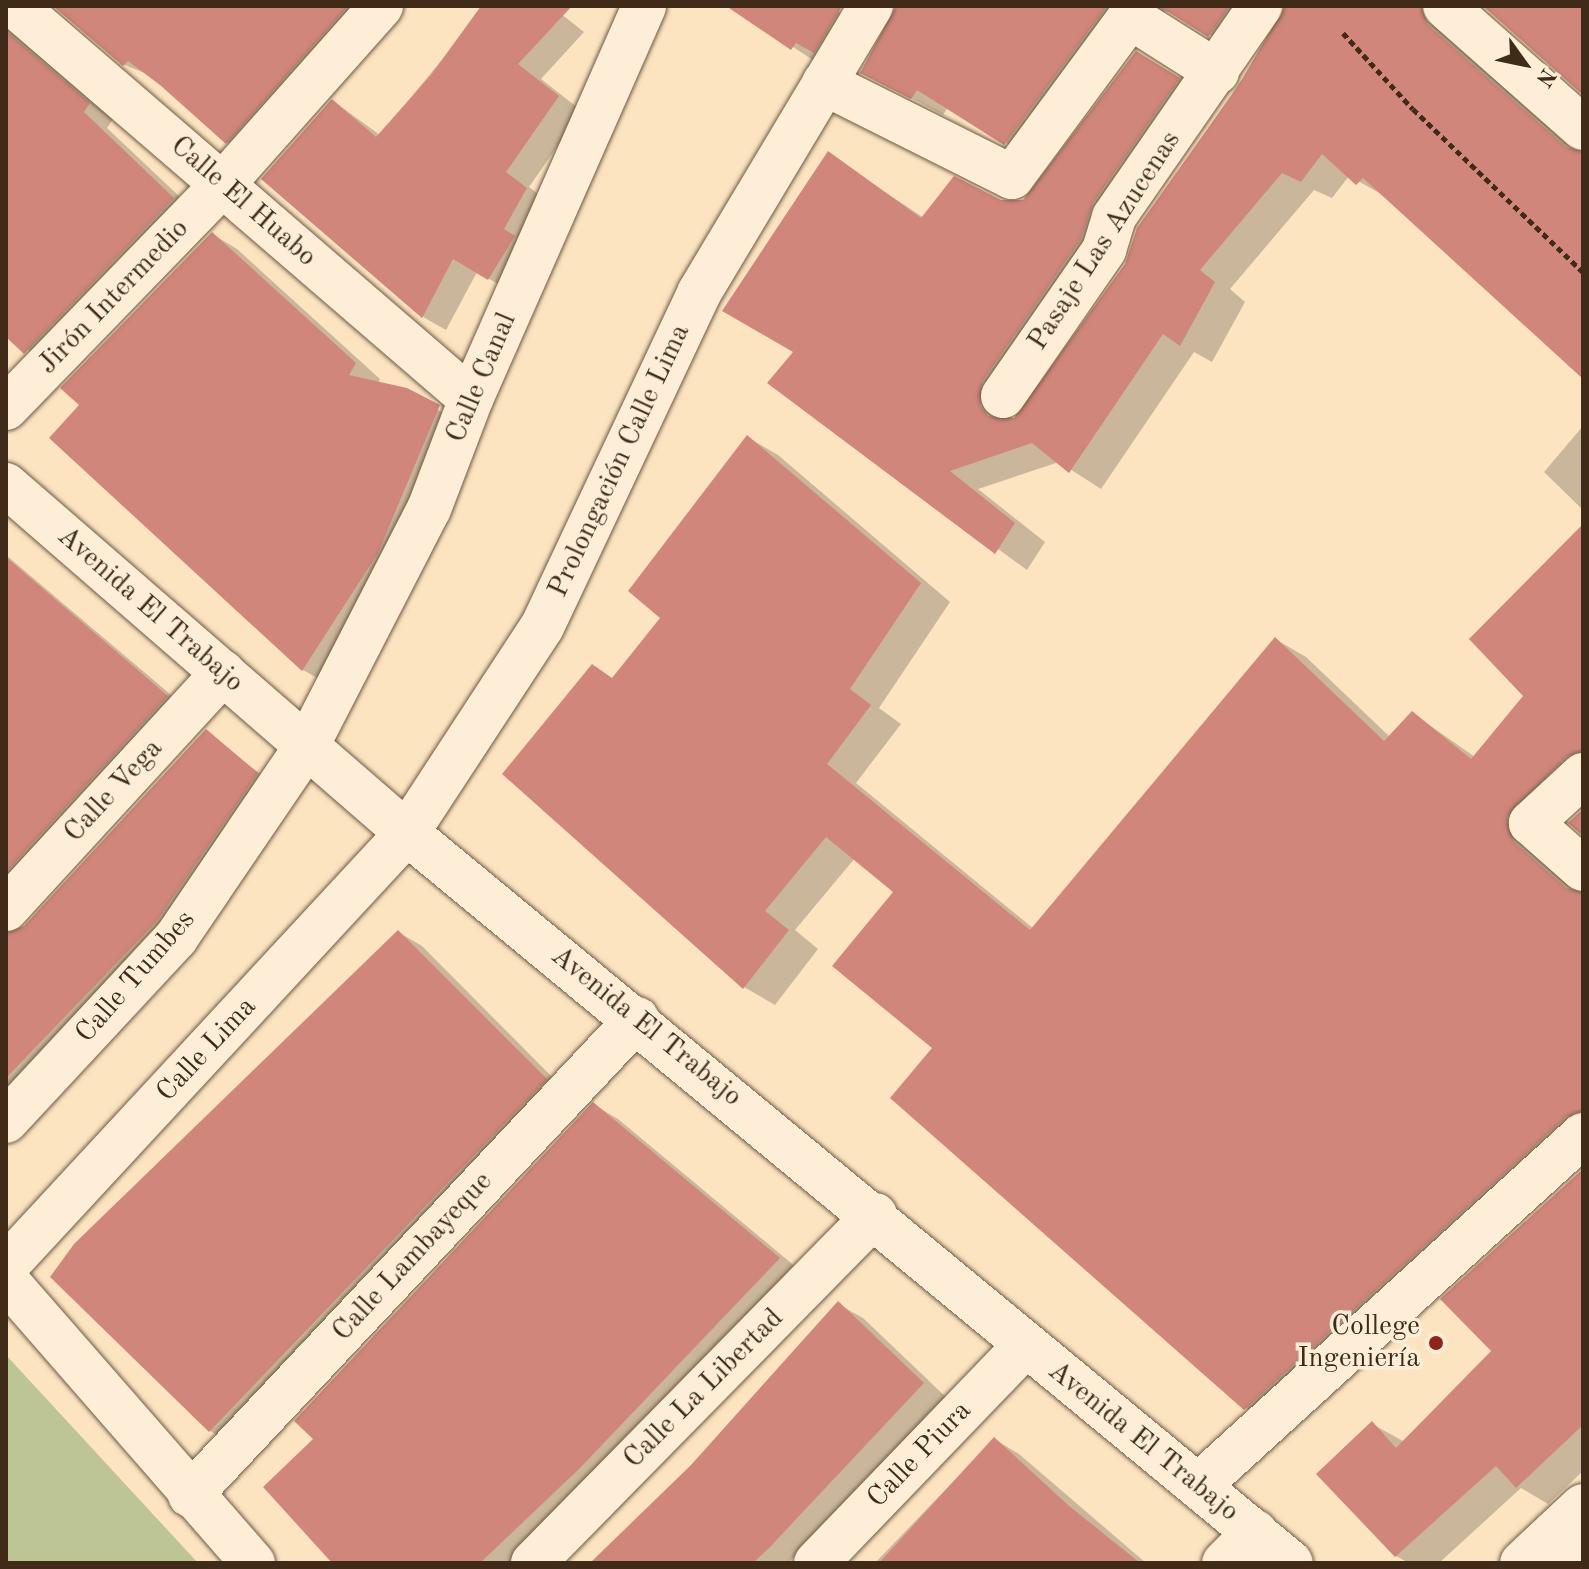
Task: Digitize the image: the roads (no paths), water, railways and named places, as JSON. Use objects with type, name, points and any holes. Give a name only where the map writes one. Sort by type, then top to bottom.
[{"type":"street","name":"Calle El Huabo","points":[[15,6],[471,399]]},
{"type":"street","name":"Jirón Intermedio","points":[[6,408],[223,184],[381,6]]},
{"type":"street","name":"Calle Canal","points":[[308,744],[429,509],[471,399],[644,6]]},
{"type":"street","name":"Prolongación Calle Lima","points":[[407,833],[542,627],[699,293],[871,6]]},
{"type":"street","name":"Pasaje Las Azucenas","points":[[1003,396],[1104,250],[1114,217],[1260,6]]},
{"type":"street","points":[[1445,6],[1583,128]]},
{"type":"street","points":[[824,83],[1012,177],[1130,17],[1217,72]]},
{"type":"street","name":"Avenida El Trabajo","points":[[6,485],[407,833],[875,1215],[1025,1346],[1291,1563]]},
{"type":"street","name":"Calle Vega","points":[[6,909],[223,673]]},
{"type":"street","name":"Calle Tumbes","points":[[6,1121],[176,938],[308,744]]},
{"type":"street","points":[[1583,775],[1531,823],[1583,869]]},
{"type":"street","name":"Calle Lima","points":[[6,1266],[407,833]]},
{"type":"street","name":"Calle Lambayeque","points":[[190,1495],[637,1019]]},
{"type":"street","points":[[1198,1486],[1583,1135]]},
{"type":"street","name":"Calle La Libertad","points":[[533,1563],[875,1215]]},
{"type":"street","points":[[6,1280],[190,1495],[253,1563]]},
{"type":"street","name":"Calle Piura","points":[[816,1563],[1025,1346]]},
{"type":"street","points":[[1224,1563],[1255,1532]]},
{"type":"street","points":[[1522,1563],[1574,1533]]},
{"type":"place","name":"College Ingeniería","points":[[1436,1343]]}]
